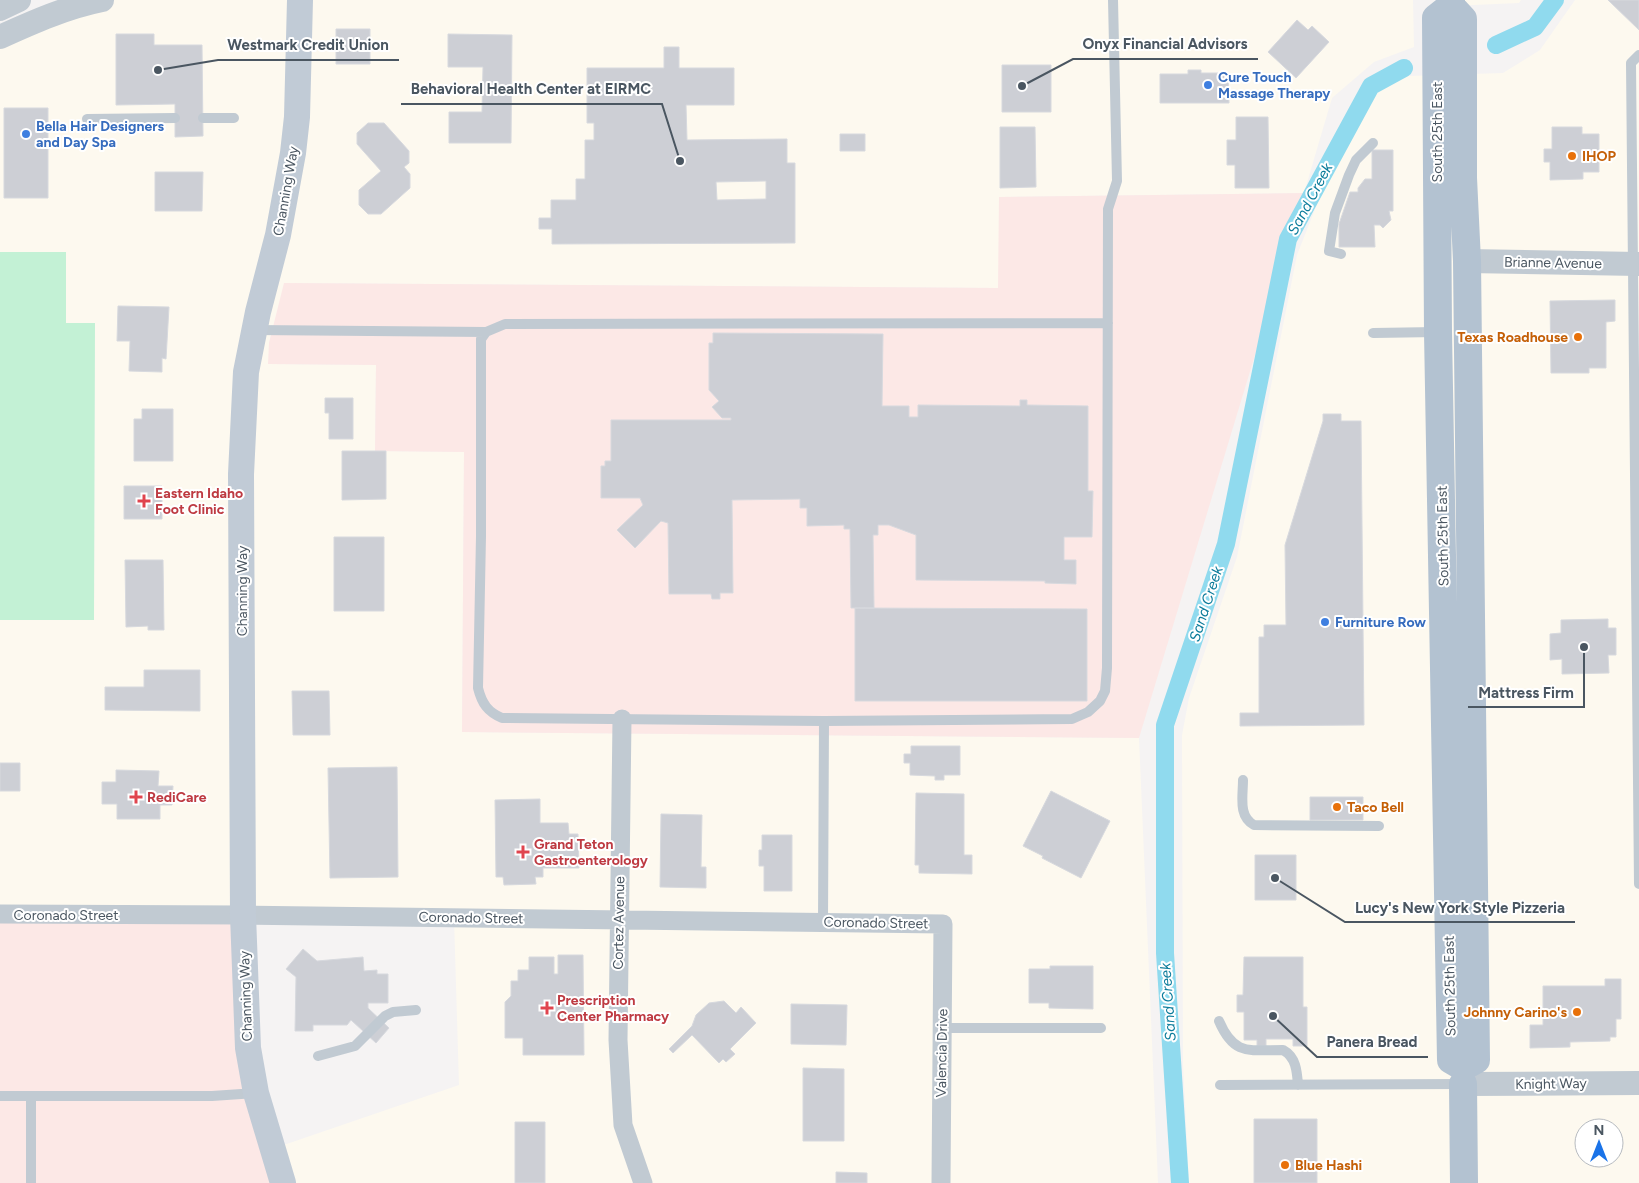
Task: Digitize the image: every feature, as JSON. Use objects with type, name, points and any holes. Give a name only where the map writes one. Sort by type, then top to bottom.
[{"type":"main road","name":"Channing Way","points":[[283,1183],[256,1093],[248,1048],[243,915],[241,474],[246,372],[278,235],[294,153],[297,117],[300,0]]},
{"type":"main road","name":"South 25th East","points":[[1458,682],[1468,394],[1467,261],[1463,178],[1462,19],[1451,3],[1436,18],[1438,332],[1458,682],[1476,1060],[1463,1076]]},
{"type":"main road","points":[[1438,332],[1445,332],[1453,337],[1455,370],[1468,394]]},
{"type":"main road","points":[[1463,1076],[1464,1183]]},
{"type":"street","points":[[0,9],[19,0]]},
{"type":"street","points":[[0,37],[32,22],[102,0]]},
{"type":"street","name":"Brianne Avenue","points":[[1467,261],[1636,264]]},
{"type":"street","name":"Cortez Avenue","points":[[622,719],[618,1040],[620,1096],[623,1125],[643,1183]]},
{"type":"street","name":"Coronado Street","points":[[0,914],[243,915],[943,924]]},
{"type":"street","name":"Valencia Drive","points":[[941,1183],[943,924]]},
{"type":"street","name":"Knight Way","points":[[1463,1076],[1639,1083]]},
{"type":"lane","points":[[486,332],[481,338],[481,536],[478,688],[481,701],[492,714],[502,718],[824,721],[1072,719],[1088,712],[1100,701],[1105,691],[1107,668],[1108,209],[1116,181],[1113,0]]},
{"type":"lane","points":[[1639,55],[1631,63],[1636,264],[1639,884]]},
{"type":"lane","points":[[87,118],[175,118]]},
{"type":"lane","points":[[203,118],[234,118]]},
{"type":"lane","points":[[1341,254],[1329,251],[1336,213],[1356,160],[1373,143]]},
{"type":"lane","points":[[255,330],[486,332],[505,324],[1108,323]]},
{"type":"lane","points":[[1373,333],[1438,332]]},
{"type":"lane","points":[[823,922],[824,721]]},
{"type":"lane","points":[[1243,780],[1243,815],[1246,821],[1254,825],[1379,826]]},
{"type":"lane","points":[[318,1056],[355,1046],[385,1016],[393,1012],[416,1010]]},
{"type":"lane","points":[[1219,1021],[1226,1036],[1235,1046],[1244,1050],[1283,1050],[1287,1052],[1293,1059],[1297,1070],[1298,1085]]},
{"type":"lane","points":[[942,1028],[1101,1028]]},
{"type":"lane","points":[[1220,1085],[1298,1085],[1463,1076]]},
{"type":"lane","points":[[0,1096],[212,1096],[256,1093]]},
{"type":"lane","points":[[30,1096],[31,1183]]},
{"type":"shaded area","points":[[104,0],[1413,0],[1414,47],[1374,62],[1332,98],[1304,193],[999,197],[999,288],[285,283],[269,343],[269,364],[376,365],[375,451],[464,452],[462,732],[1139,738],[1158,1183],[283,1183],[272,1149],[459,1085],[454,918],[0,914],[0,620],[94,620],[95,323],[66,323],[66,252],[0,252],[0,39]]},
{"type":"shaded area","points":[[1451,0],[1521,0],[1519,3],[1451,6]]},
{"type":"shaded area","points":[[1575,0],[1639,0],[1639,1183],[1189,1183],[1183,1064],[1182,735],[1189,698],[1237,557],[1297,255],[1323,189],[1374,92],[1409,76],[1503,73],[1540,50]]},
{"type":"shaded area","points":[[1304,193],[1139,738],[462,732],[464,452],[375,451],[376,365],[268,364],[269,343],[284,283],[998,288],[999,197]]},
{"type":"shaded area","points":[[0,914],[243,915],[248,1048],[283,1183],[0,1183]]},
{"type":"green space","points":[[0,252],[66,252],[66,323],[95,323],[94,620],[0,620]]},
{"type":"building","points":[[1608,0],[1639,0],[1639,30]]},
{"type":"building","points":[[1297,20],[1308,30],[1312,26],[1329,42],[1296,78],[1268,52]]},
{"type":"building","points":[[336,29],[370,29],[370,64],[336,64]]},
{"type":"building","points":[[116,34],[154,34],[154,45],[202,45],[203,136],[175,137],[175,104],[116,105]]},
{"type":"building","points":[[448,34],[512,35],[511,143],[449,143],[449,112],[482,112],[483,67],[448,67]]},
{"type":"building","points":[[664,47],[679,47],[679,68],[734,68],[734,105],[686,105],[687,140],[787,139],[787,163],[795,163],[795,243],[552,244],[552,229],[539,229],[539,218],[551,218],[551,200],[576,200],[576,179],[585,179],[585,140],[594,140],[594,123],[587,123],[587,68],[664,68]],"holes":[[[766,181],[766,199],[717,200],[716,182]]]},
{"type":"building","points":[[1002,65],[1051,65],[1051,112],[1002,112]]},
{"type":"building","points":[[1188,70],[1201,70],[1201,73],[1228,73],[1229,103],[1160,103],[1160,74],[1188,74]]},
{"type":"building","points":[[4,108],[48,108],[48,198],[4,198]]},
{"type":"building","points":[[1236,117],[1268,117],[1269,188],[1235,188],[1235,165],[1227,165],[1227,140],[1236,140]]},
{"type":"building","points":[[368,123],[384,123],[409,151],[409,163],[404,167],[410,174],[410,188],[381,214],[368,214],[359,205],[359,190],[381,171],[357,144],[357,133]]},
{"type":"building","points":[[1000,127],[1035,127],[1036,187],[1000,188]]},
{"type":"building","name":"IHOP","points":[[1552,127],[1582,127],[1582,134],[1599,134],[1599,172],[1583,172],[1583,179],[1550,180],[1550,162],[1544,162],[1544,149],[1552,149]]},
{"type":"building","points":[[840,134],[865,134],[865,151],[840,151]]},
{"type":"building","points":[[1372,150],[1393,150],[1393,211],[1389,211],[1391,220],[1383,228],[1380,225],[1374,225],[1375,247],[1339,247],[1339,224],[1350,192],[1358,192],[1358,188],[1365,179],[1372,179]]},
{"type":"building","points":[[155,172],[203,172],[202,211],[155,211]]},
{"type":"building","points":[[1615,300],[1615,321],[1606,322],[1606,368],[1589,368],[1589,373],[1551,373],[1550,301]]},
{"type":"building","points":[[118,306],[169,307],[166,359],[162,358],[162,372],[129,371],[130,341],[117,341]]},
{"type":"building","points":[[713,333],[883,334],[882,406],[909,406],[909,417],[918,417],[918,405],[1020,406],[1020,400],[1027,400],[1027,405],[1088,406],[1088,491],[1093,491],[1092,537],[1064,537],[1064,560],[1076,560],[1076,584],[1045,583],[1045,581],[916,580],[916,535],[889,525],[878,525],[878,535],[873,535],[874,608],[851,608],[850,529],[844,529],[844,525],[807,526],[807,508],[800,508],[800,499],[732,500],[733,593],[720,593],[720,599],[712,599],[711,594],[669,594],[668,523],[661,521],[635,548],[617,530],[643,505],[640,498],[601,498],[601,466],[605,466],[605,461],[611,461],[611,420],[731,420],[731,418],[722,418],[712,407],[719,401],[709,390],[709,343],[713,343]]},
{"type":"building","points":[[325,398],[353,398],[353,439],[329,439],[329,413],[325,413]]},
{"type":"building","points":[[142,409],[173,409],[173,461],[134,461],[134,419],[142,419]]},
{"type":"building","points":[[1323,414],[1341,414],[1341,421],[1361,421],[1364,725],[1240,726],[1240,713],[1259,713],[1259,637],[1264,637],[1264,625],[1286,625],[1285,545],[1323,421]]},
{"type":"building","points":[[342,451],[386,451],[386,499],[342,500]]},
{"type":"building","points":[[124,486],[162,486],[162,519],[124,519]]},
{"type":"building","points":[[334,537],[384,537],[384,611],[334,611]]},
{"type":"building","points":[[125,560],[163,560],[164,630],[148,630],[148,626],[126,627]]},
{"type":"building","points":[[855,608],[1087,609],[1087,701],[855,701]]},
{"type":"building","points":[[1608,619],[1608,628],[1616,628],[1616,655],[1608,655],[1609,673],[1562,674],[1562,659],[1550,660],[1550,634],[1561,633],[1561,620]]},
{"type":"building","points":[[144,670],[200,670],[200,711],[105,710],[105,687],[144,687]]},
{"type":"building","points":[[292,691],[329,691],[330,735],[293,735]]},
{"type":"building","points":[[911,746],[960,746],[960,775],[944,775],[944,780],[935,780],[935,776],[910,775],[910,763],[904,763],[904,754],[911,754]]},
{"type":"building","points":[[0,763],[20,763],[20,791],[0,791]]},
{"type":"building","points":[[397,767],[398,877],[330,878],[328,768]]},
{"type":"building","points":[[116,770],[159,771],[158,786],[173,786],[172,805],[160,805],[160,819],[117,819],[117,804],[102,804],[102,782],[116,782]]},
{"type":"building","points":[[1051,791],[1110,821],[1081,878],[1023,846]]},
{"type":"building","points":[[916,793],[964,794],[964,855],[972,855],[972,874],[919,873],[919,865],[915,865]]},
{"type":"building","points":[[1310,797],[1363,797],[1363,820],[1310,820]]},
{"type":"building","points":[[540,799],[540,823],[568,823],[569,834],[578,834],[579,868],[543,868],[543,877],[535,877],[536,884],[504,885],[503,877],[496,877],[495,800]]},
{"type":"building","points":[[661,814],[702,815],[701,867],[706,867],[706,888],[660,887]]},
{"type":"building","points":[[762,835],[792,835],[792,891],[764,891],[764,866],[759,866],[759,850],[762,850]]},
{"type":"building","points":[[1255,855],[1296,855],[1296,900],[1255,900]]},
{"type":"building","points":[[303,949],[317,961],[363,957],[364,971],[377,970],[377,974],[388,974],[388,1003],[368,1003],[368,1008],[389,1028],[376,1043],[351,1020],[347,1025],[313,1025],[313,1031],[295,1031],[296,977],[286,969]]},
{"type":"building","points":[[558,955],[583,955],[584,1055],[523,1055],[523,1038],[505,1038],[505,1002],[511,996],[511,981],[518,981],[518,970],[529,970],[529,957],[554,957],[554,974],[558,974]]},
{"type":"building","points":[[1244,957],[1303,957],[1303,1007],[1307,1007],[1307,1046],[1293,1046],[1293,1039],[1266,1039],[1266,1046],[1257,1046],[1257,1040],[1244,1040],[1244,1012],[1237,1012],[1237,995],[1243,995]]},
{"type":"building","points":[[1050,966],[1093,966],[1093,1009],[1049,1008],[1049,1003],[1029,1003],[1029,969],[1050,969]]},
{"type":"building","points":[[1605,979],[1621,979],[1621,1019],[1616,1019],[1616,1037],[1610,1037],[1610,1041],[1570,1042],[1570,1047],[1530,1048],[1530,1025],[1543,1025],[1543,986],[1605,986]]},
{"type":"building","points":[[724,1001],[736,1013],[741,1007],[756,1023],[730,1049],[735,1054],[726,1062],[723,1059],[719,1063],[692,1035],[673,1053],[669,1049],[692,1026],[696,1015],[709,1003]]},
{"type":"building","points":[[791,1004],[847,1005],[846,1045],[791,1044]]},
{"type":"building","points":[[803,1068],[844,1069],[844,1141],[803,1141]]},
{"type":"building","points":[[1254,1119],[1317,1119],[1317,1183],[1254,1183]]},
{"type":"building","points":[[515,1122],[545,1122],[545,1183],[515,1183]]},
{"type":"building","points":[[836,1172],[867,1173],[867,1183],[836,1183]]},
{"type":"waterway","name":"Sand Creek","points":[[1496,45],[1535,27],[1555,0]]},
{"type":"waterway","name":"Sand Creek","points":[[1180,1183],[1165,953],[1165,725],[1226,544],[1288,239],[1371,86],[1404,68]]},
{"type":"place","name":"Westmark Credit Union","points":[[158,70]]},
{"type":"place","name":"Cure Touch Massage Therapy","points":[[1208,85]]},
{"type":"place","name":"Onyx Financial Advisors","points":[[1022,86]]},
{"type":"place","name":"Bella Hair Designers and Day Spa","points":[[26,134]]},
{"type":"place","name":"IHOP","points":[[1572,156]]},
{"type":"place","name":"Behavioral Health Center at EIRMC","points":[[680,161]]},
{"type":"place","name":"Texas Roadhouse","points":[[1578,337]]},
{"type":"place","name":"Eastern Idaho Foot Clinic","points":[[144,501]]},
{"type":"place","name":"Furniture Row","points":[[1325,622]]},
{"type":"place","name":"Mattress Firm","points":[[1584,647]]},
{"type":"place","name":"RediCare","points":[[136,797]]},
{"type":"place","name":"Taco Bell","points":[[1337,807]]},
{"type":"place","name":"Grand Teton Gastroenterology","points":[[523,852]]},
{"type":"place","name":"Lucy's New York Style Pizzeria","points":[[1275,878]]},
{"type":"place","name":"Prescription Center Pharmacy","points":[[547,1008]]},
{"type":"place","name":"Johnny Carino's","points":[[1577,1012]]},
{"type":"place","name":"Panera Bread","points":[[1273,1016]]},
{"type":"place","name":"Blue Hashi","points":[[1285,1165]]}]
